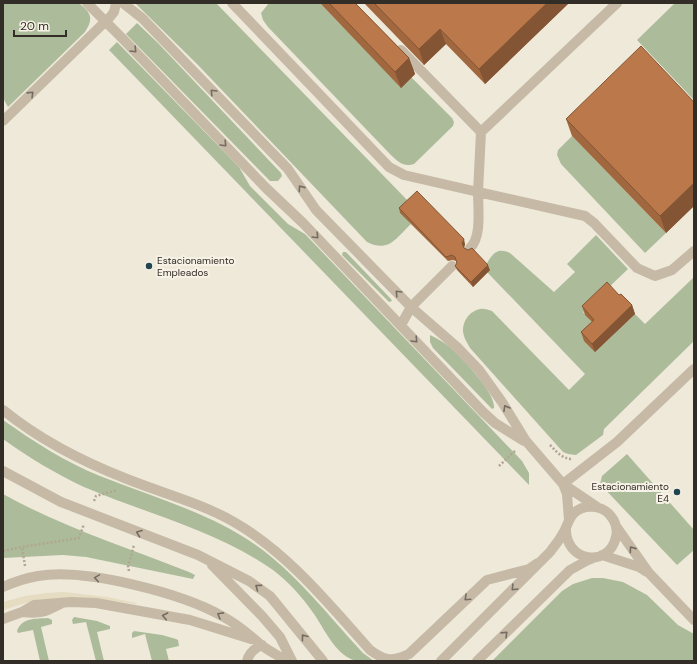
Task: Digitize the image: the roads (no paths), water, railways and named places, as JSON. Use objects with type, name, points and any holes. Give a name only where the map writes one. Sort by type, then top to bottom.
[{"type":"street","points":[[86,3],[266,188],[303,223],[483,412],[495,423],[526,441]]},
{"type":"street","points":[[3,121],[106,22],[114,12],[116,3]]},
{"type":"street","points":[[123,3],[142,18],[288,169],[316,210],[411,307],[458,347],[479,370],[502,402],[526,441],[563,484],[607,512],[613,518],[617,535],[614,544],[609,551],[570,570],[477,661]]},
{"type":"street","points":[[232,3],[388,167],[404,175],[585,216],[594,223],[637,268],[655,276],[672,270],[694,250]]},
{"type":"street","points":[[470,248],[474,245],[478,235],[478,192],[481,132],[617,3]]},
{"type":"street","points":[[393,42],[481,132]]},
{"type":"street","points":[[303,223],[316,210]]},
{"type":"street","points":[[401,325],[411,307],[452,266]]},
{"type":"street","points":[[563,484],[617,442],[694,369]]},
{"type":"street","points":[[3,410],[47,441],[86,462],[215,513],[240,526],[270,548],[301,574],[370,650],[389,659],[396,659],[409,654],[487,580],[529,569],[538,563]]},
{"type":"street","points":[[5,473],[61,502],[205,559],[249,580],[270,596],[323,661]]},
{"type":"street","points":[[563,484],[566,494],[568,523],[566,535],[568,543],[573,550],[583,556],[598,556],[639,567],[649,573]]},
{"type":"street","points":[[441,661],[550,552],[574,513],[582,508],[590,506],[597,507]]},
{"type":"street","points":[[616,526],[649,573],[694,620]]},
{"type":"street","points":[[205,559],[262,616],[280,637],[292,661]]},
{"type":"street","points":[[3,587],[8,582],[38,576],[61,575],[92,577],[155,590],[198,604],[242,628],[259,643],[287,661]]},
{"type":"street","points":[[3,619],[22,612],[34,605],[64,602],[96,603],[190,620],[259,643]]},
{"type":"street","points":[[247,661],[259,643]]},
{"type":"place","name":"Estacionamiento Empleados","points":[[149,266]]},
{"type":"place","name":"Estacionamiento E4","points":[[677,492]]}]
